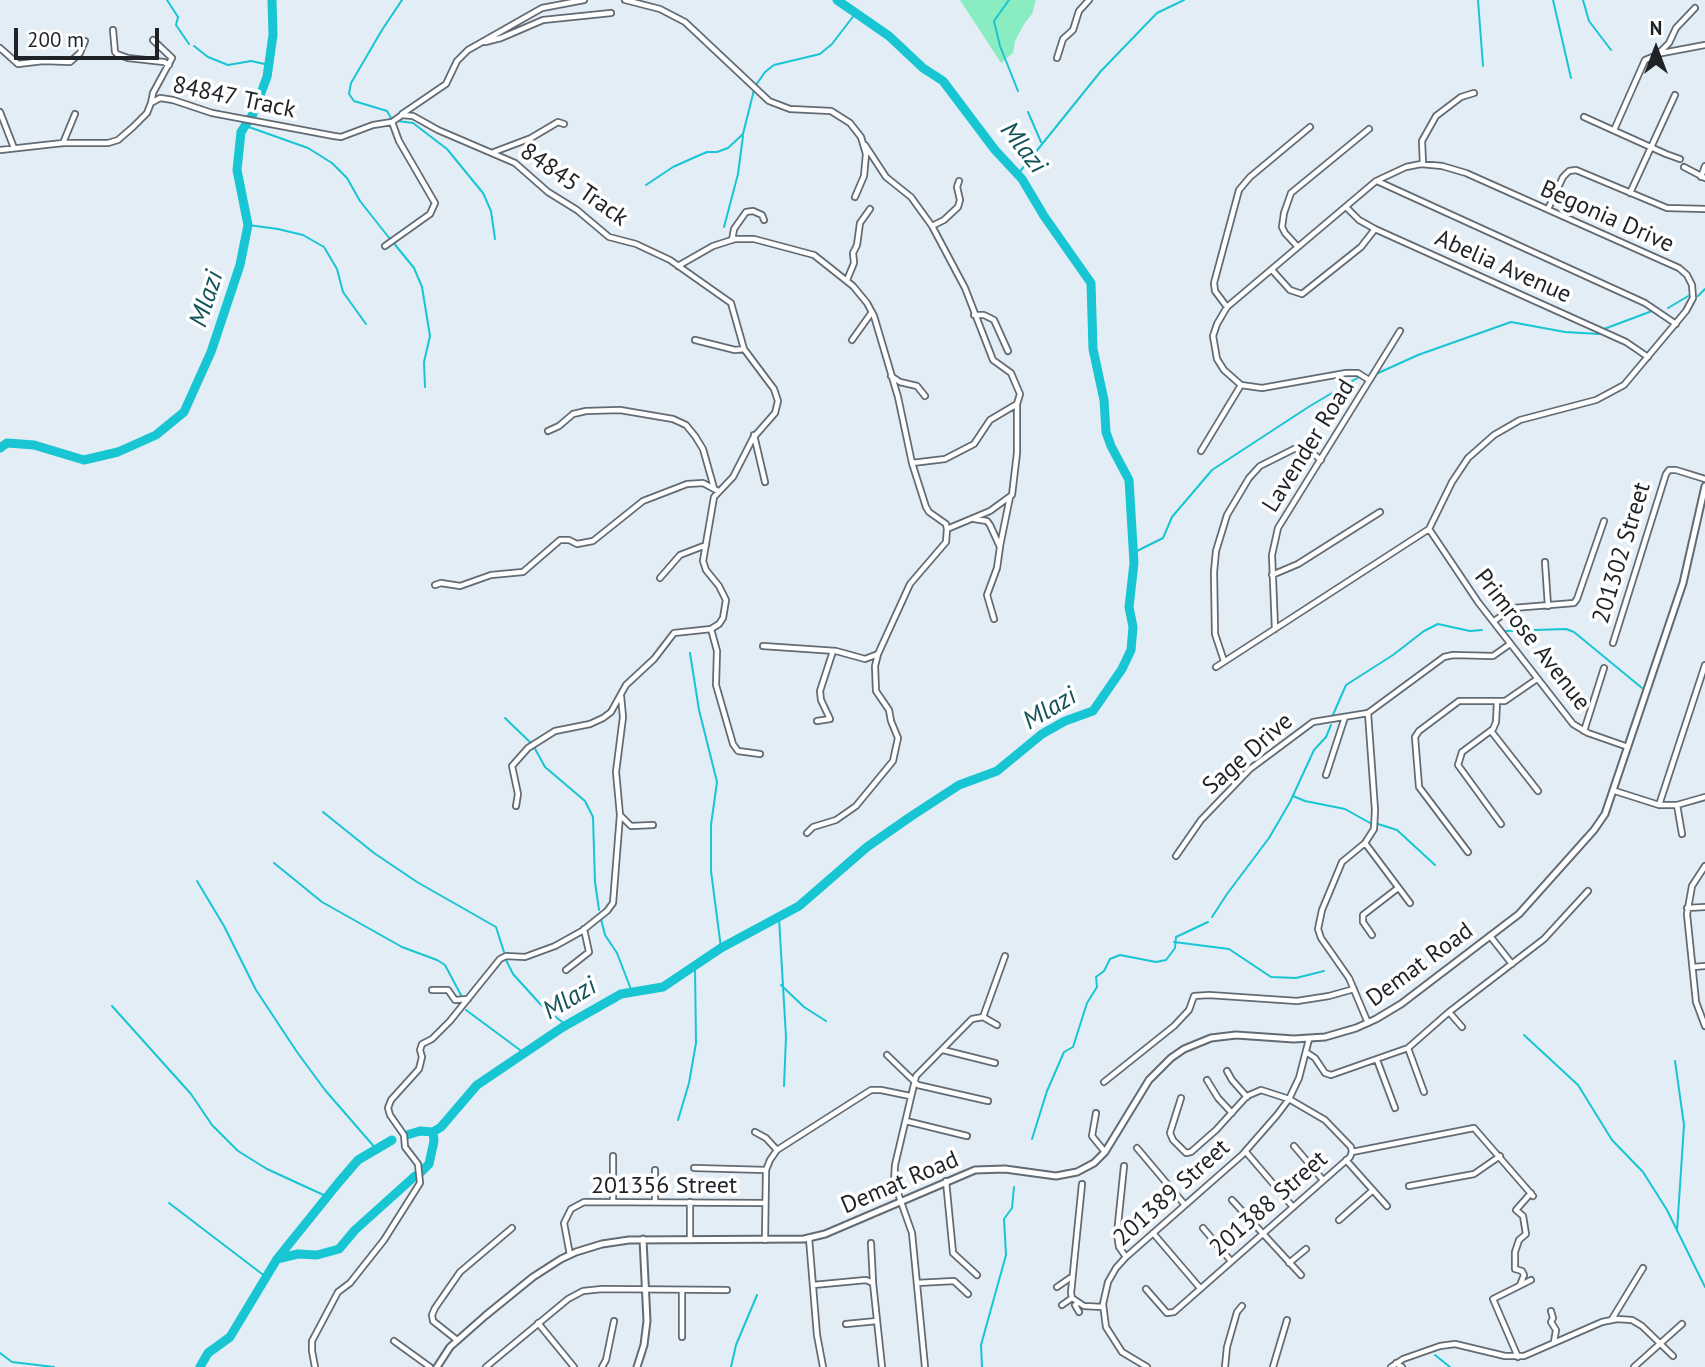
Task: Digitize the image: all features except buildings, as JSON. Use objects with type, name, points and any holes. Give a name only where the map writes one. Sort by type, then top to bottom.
[{"type":"street","points":[[385,246],[424,219],[434,207],[399,141],[392,122],[446,84],[461,55],[542,8],[584,0]]},
{"type":"street","points":[[625,0],[660,9],[685,22],[769,101],[790,109],[831,111],[843,118],[855,129],[886,177],[911,197],[932,226],[965,288],[993,360],[1011,373],[1020,394],[1017,404],[1017,453],[1010,497],[997,568],[987,594],[994,619]]},
{"type":"street","points":[[1057,58],[1063,40],[1073,30],[1081,8],[1089,0]]},
{"type":"street","points":[[1656,55],[1666,47],[1676,28],[1695,8]]},
{"type":"street","points":[[481,43],[501,38],[543,20],[611,13]]},
{"type":"street","points":[[113,30],[116,53],[128,58],[164,62],[169,65]]},
{"type":"street","points":[[151,103],[153,93],[171,57],[153,40]]},
{"type":"street","points":[[0,48],[18,64],[70,62],[80,53],[85,41]]},
{"type":"street","points":[[1614,130],[1645,60],[1656,55],[1705,45]]},
{"type":"street","points":[[1423,164],[1422,141],[1436,116],[1461,97],[1475,93]]},
{"type":"street","points":[[1630,193],[1675,95]]},
{"type":"street","name":"84847 Track","points":[[0,150],[63,143],[108,143],[118,140],[144,115],[151,103],[165,98],[212,113],[341,137],[373,125],[392,122]]},
{"type":"street","points":[[0,112],[14,148]]},
{"type":"street","points":[[63,143],[75,114]]},
{"type":"street","name":"84845 Track","points":[[402,115],[414,116],[438,130],[493,152],[521,167],[548,192],[577,210],[609,237],[652,251],[731,303],[744,349],[774,389],[778,401],[775,413],[754,435],[733,477],[716,490],[704,565],[726,600],[723,618],[711,629]]},
{"type":"street","points":[[1584,117],[1680,159]]},
{"type":"street","points":[[493,152],[531,138],[558,122],[564,124]]},
{"type":"street","points":[[1227,307],[1215,291],[1214,283],[1239,190],[1250,177],[1310,127]]},
{"type":"street","points":[[1297,246],[1282,227],[1291,193],[1369,129]]},
{"type":"street","points":[[855,197],[866,166],[865,145]]},
{"type":"street","name":"Begonia Drive","points":[[1241,385],[1224,370],[1214,349],[1213,336],[1227,307],[1376,181],[1406,167],[1423,164],[1466,173],[1684,271],[1692,285],[1693,298],[1689,308],[1624,386],[1609,395],[1532,416],[1494,435],[1468,458],[1454,479],[1429,529]]},
{"type":"street","points":[[1684,167],[1703,177],[1705,166]]},
{"type":"street","points":[[1548,209],[1563,177],[1572,170],[1578,170],[1667,208],[1705,209]]},
{"type":"street","points":[[932,226],[944,220],[958,207],[959,181]]},
{"type":"street","points":[[1376,181],[1656,308],[1676,324]]},
{"type":"street","name":"Abelia Avenue","points":[[1346,207],[1359,220],[1375,229],[1626,342],[1648,357]]},
{"type":"street","points":[[847,280],[855,263],[853,253],[858,242],[860,223],[870,209]]},
{"type":"street","points":[[732,240],[734,229],[746,212],[753,211],[762,215],[764,220]]},
{"type":"street","points":[[1272,270],[1290,290],[1301,294],[1361,247],[1375,229]]},
{"type":"street","points":[[678,266],[702,250],[732,240],[754,239],[814,255],[847,280],[872,312],[906,425],[912,463],[929,512],[942,520],[947,529],[946,542],[911,584],[878,654],[874,673],[875,685],[889,710],[898,738],[895,757],[856,806],[841,818],[813,827],[807,833]]},
{"type":"street","points":[[852,340],[872,312]]},
{"type":"street","points":[[974,315],[985,315],[994,320],[1008,351]]},
{"type":"street","name":"Lavender Road","points":[[1275,629],[1272,555],[1278,528],[1401,331]]},
{"type":"street","points":[[695,340],[744,349]]},
{"type":"street","points":[[1201,452],[1241,385],[1262,388],[1346,373],[1358,373],[1369,380]]},
{"type":"street","points":[[891,376],[900,382],[917,386],[925,396]]},
{"type":"street","points":[[912,463],[939,461],[970,446],[978,440],[994,417],[1017,404]]},
{"type":"street","points":[[548,431],[573,414],[586,411],[620,410],[673,419],[686,425],[703,449],[716,490]]},
{"type":"street","points":[[754,435],[765,482]]},
{"type":"street","points":[[1224,661],[1215,634],[1214,572],[1216,551],[1227,515],[1249,478],[1260,466],[1294,449],[1305,447],[1321,460]]},
{"type":"street","name":"201302 Street","points":[[1613,643],[1666,474],[1669,470],[1676,470],[1705,479]]},
{"type":"street","points":[[435,585],[442,583],[460,586],[491,575],[518,574],[529,569],[563,539],[578,544],[593,541],[638,504],[659,494],[694,482],[703,483],[716,490]]},
{"type":"street","name":"Demat Road","points":[[437,1367],[457,1340],[533,1277],[570,1255],[602,1244],[643,1240],[809,1238],[970,1171],[990,1168],[1068,1175],[1090,1166],[1105,1153],[1149,1080],[1184,1049],[1211,1038],[1236,1035],[1309,1039],[1368,1023],[1401,1004],[1526,907],[1605,814],[1615,791],[1686,572],[1705,486]]},
{"type":"street","points":[[947,529],[974,519],[1010,497]]},
{"type":"street","points":[[1272,575],[1298,564],[1380,512]]},
{"type":"street","points":[[974,519],[986,521],[990,525],[1000,547]]},
{"type":"street","points":[[1494,621],[1513,608],[1570,605],[1577,599],[1604,521]]},
{"type":"street","points":[[1216,667],[1429,529]]},
{"type":"street","name":"Primrose Avenue","points":[[1429,529],[1510,645],[1573,724],[1584,731],[1629,747]]},
{"type":"street","points":[[660,579],[680,555],[706,544]]},
{"type":"street","points":[[1545,562],[1548,606]]},
{"type":"street","points":[[516,806],[518,794],[512,768],[518,758],[528,748],[555,731],[590,724],[611,712],[626,685],[654,659],[674,633],[711,629],[717,651],[716,685],[733,744],[738,751],[760,754]]},
{"type":"street","name":"Sage Drive","points":[[1176,856],[1201,820],[1250,769],[1313,722],[1368,713],[1444,657],[1493,656],[1510,645]]},
{"type":"street","points":[[763,646],[833,651],[865,659],[878,654]]},
{"type":"street","points":[[817,721],[830,719],[820,691],[833,651]]},
{"type":"street","points":[[1659,805],[1705,665]]},
{"type":"street","points":[[1584,731],[1604,668]]},
{"type":"street","points":[[1468,852],[1419,787],[1415,737],[1419,731],[1460,701],[1511,699],[1537,679]]},
{"type":"street","points":[[315,1367],[312,1341],[334,1299],[384,1240],[420,1183],[418,1164],[405,1147],[404,1135],[388,1108],[391,1100],[419,1069],[422,1044],[441,1031],[500,959],[506,956],[525,957],[572,937],[607,911],[613,903],[620,815],[615,772],[623,717],[621,695]]},
{"type":"street","points":[[1497,701],[1496,722],[1491,731],[1462,752],[1458,765],[1501,824]]},
{"type":"street","points":[[1368,713],[1374,826],[1365,844],[1342,862],[1318,926],[1321,938],[1343,968],[1354,989],[1368,1023]]},
{"type":"street","points":[[1326,775],[1345,717]]},
{"type":"street","points":[[1491,731],[1538,792]]},
{"type":"street","points":[[1615,791],[1659,805],[1677,805],[1705,797]]},
{"type":"street","points":[[1677,805],[1682,834]]},
{"type":"street","points":[[620,815],[631,827],[653,825]]},
{"type":"street","points":[[1365,844],[1410,903]]},
{"type":"street","points":[[1705,866],[1692,886],[1687,908],[1696,1002],[1705,1026]]},
{"type":"street","points":[[1372,935],[1363,922],[1363,915],[1398,888]]},
{"type":"street","points":[[1306,1052],[1315,1058],[1325,1073],[1331,1075],[1408,1048],[1449,1012],[1544,939],[1588,891]]},
{"type":"street","points":[[1687,908],[1705,907]]},
{"type":"street","points":[[566,970],[589,952],[584,929]]},
{"type":"street","points":[[1490,936],[1512,964]]},
{"type":"street","points":[[983,1017],[1005,956]]},
{"type":"street","points":[[1693,967],[1705,966]]},
{"type":"street","points":[[1104,1082],[1174,1026],[1189,1010],[1194,996],[1297,1001],[1354,989]]},
{"type":"street","points":[[432,990],[448,990],[453,999],[460,1001],[469,998]]},
{"type":"street","points":[[1449,1012],[1462,1027]]},
{"type":"street","points":[[925,1367],[912,1228],[900,1201],[893,1172],[914,1083],[920,1072],[972,1019],[983,1017],[997,1025]]},
{"type":"street","name":"201389 Street","points":[[1103,1307],[1108,1282],[1116,1268],[1245,1151],[1289,1098],[1301,1071],[1309,1039]]},
{"type":"street","points":[[1408,1048],[1424,1092]]},
{"type":"street","points":[[943,1050],[995,1063]]},
{"type":"street","points":[[887,1055],[918,1086],[988,1101]]},
{"type":"street","points":[[1377,1060],[1395,1108]]},
{"type":"street","points":[[1181,1098],[1170,1133],[1186,1153],[1191,1152],[1216,1130],[1247,1097],[1227,1071]]},
{"type":"street","points":[[1207,1080],[1232,1113]]},
{"type":"street","points":[[765,1240],[766,1170],[777,1150],[871,1090],[911,1096]]},
{"type":"street","name":"201388 Street","points":[[1146,1289],[1168,1314],[1174,1312],[1352,1152],[1351,1147],[1325,1120],[1289,1098],[1268,1090],[1255,1091],[1247,1097]]},
{"type":"street","points":[[1096,1113],[1092,1136],[1105,1153]]},
{"type":"street","points":[[906,1121],[967,1136]]},
{"type":"street","points":[[1352,1152],[1475,1128],[1532,1194],[1516,1210],[1523,1216],[1525,1234],[1519,1240],[1515,1252],[1515,1269],[1522,1271],[1524,1275],[1520,1285]]},
{"type":"street","points":[[755,1132],[766,1138],[777,1150]]},
{"type":"street","points":[[1294,1146],[1323,1180]]},
{"type":"street","points":[[1137,1148],[1185,1205]]},
{"type":"street","points":[[1245,1151],[1293,1207]]},
{"type":"street","points":[[613,1156],[613,1202]]},
{"type":"street","points":[[1409,1186],[1474,1174],[1500,1156]]},
{"type":"street","points":[[1346,1160],[1387,1206]]},
{"type":"street","points":[[1124,1166],[1117,1234],[1119,1247],[1126,1257]]},
{"type":"street","points":[[694,1168],[766,1170]]},
{"type":"street","points":[[654,1202],[655,1170]]},
{"type":"street","points":[[946,1181],[953,1253],[977,1275]]},
{"type":"street","points":[[1082,1184],[1071,1277],[1072,1298],[1078,1303],[1103,1307],[1106,1327],[1116,1345],[1128,1357],[1147,1367]]},
{"type":"street","points":[[1339,1220],[1373,1190]]},
{"type":"street","points":[[1232,1199],[1301,1275]]},
{"type":"street","name":"201356 Street","points":[[570,1255],[564,1223],[571,1209],[584,1202],[765,1203]]},
{"type":"street","points":[[690,1202],[690,1240]]},
{"type":"street","points":[[457,1340],[436,1325],[432,1315],[460,1272],[512,1228]]},
{"type":"street","points":[[1203,1228],[1231,1261]]},
{"type":"street","points":[[1153,1233],[1200,1288]]},
{"type":"street","points":[[809,1238],[817,1335],[823,1367]]},
{"type":"street","points":[[637,1367],[646,1329],[643,1240]]},
{"type":"street","points":[[871,1243],[882,1367]]},
{"type":"street","points":[[1289,1263],[1306,1250]]},
{"type":"street","points":[[1612,1319],[1643,1268]]},
{"type":"street","points":[[1056,1287],[1071,1277]]},
{"type":"street","points":[[813,1285],[866,1280],[873,1283]]},
{"type":"street","points":[[1518,1357],[1493,1299],[1531,1280]]},
{"type":"street","points":[[917,1283],[951,1281],[968,1294]]},
{"type":"street","points":[[486,1367],[568,1299],[583,1291],[727,1290]]},
{"type":"street","points":[[682,1291],[682,1337]]},
{"type":"street","points":[[1062,1305],[1072,1298]]},
{"type":"street","points":[[1078,1303],[1076,1305],[1079,1312]]},
{"type":"street","points":[[1226,1367],[1227,1347],[1237,1312],[1242,1306]]},
{"type":"street","points":[[1551,1311],[1551,1322],[1556,1330],[1554,1343]]},
{"type":"street","points":[[1394,1365],[1440,1346],[1455,1344],[1518,1357],[1612,1319],[1626,1319],[1638,1323],[1673,1356]]},
{"type":"street","points":[[1273,1367],[1287,1320]]},
{"type":"street","points":[[602,1367],[606,1360],[614,1321]]},
{"type":"street","points":[[846,1324],[877,1321]]},
{"type":"street","points":[[538,1324],[574,1367]]},
{"type":"street","points":[[1634,1367],[1682,1324]]},
{"type":"street","points":[[394,1341],[430,1367]]},
{"type":"street","points":[[1394,1365],[1402,1367]]},
{"type":"green space","points":[[960,0],[1036,0],[1032,14],[1015,41],[1013,53],[1001,63]]},
{"type":"waterway","points":[[167,0],[178,17],[176,25],[189,44]]},
{"type":"waterway","name":"Mlazi","points":[[0,448],[7,443],[34,445],[84,460],[118,452],[156,435],[184,412],[211,352],[240,265],[248,225],[237,170],[241,132],[253,114],[267,77],[273,35],[272,0]]},
{"type":"waterway","points":[[391,118],[387,111],[354,101],[349,94],[351,83],[402,0]]},
{"type":"waterway","name":"Mlazi","points":[[407,1135],[420,1131],[433,1132],[441,1127],[477,1085],[563,1027],[621,994],[663,987],[721,948],[799,906],[867,847],[910,817],[959,785],[997,771],[1042,734],[1065,721],[1093,711],[1122,669],[1131,650],[1133,627],[1129,607],[1134,563],[1129,480],[1106,432],[1104,400],[1093,349],[1091,283],[1044,216],[1022,179],[995,150],[943,81],[923,68],[889,36],[837,0]]},
{"type":"waterway","points":[[1009,0],[994,21],[1000,46],[1018,91]]},
{"type":"waterway","points":[[1018,174],[1101,71],[1157,13],[1184,0]]},
{"type":"waterway","points":[[1478,0],[1483,66]]},
{"type":"waterway","points":[[1553,0],[1571,78]]},
{"type":"waterway","points":[[1583,0],[1589,21],[1611,50]]},
{"type":"waterway","points":[[756,85],[774,65],[820,54],[832,44],[855,14]]},
{"type":"waterway","points":[[194,46],[208,57],[228,65],[251,61],[269,65]]},
{"type":"waterway","points":[[646,185],[673,167],[707,152],[728,148],[743,134],[754,90]]},
{"type":"waterway","points":[[1028,112],[1041,142]]},
{"type":"waterway","points":[[398,121],[413,123],[447,149],[483,193],[491,211],[495,239]]},
{"type":"waterway","points":[[246,126],[308,148],[332,163],[347,178],[360,201],[390,239]]},
{"type":"waterway","points":[[724,227],[738,174],[743,136]]},
{"type":"waterway","points":[[248,225],[303,235],[324,247],[337,269],[343,292],[366,324]]},
{"type":"waterway","points":[[392,241],[414,268],[422,287],[430,336],[424,362],[425,387]]},
{"type":"waterway","points":[[1698,296],[1705,289]]},
{"type":"waterway","points":[[1668,308],[1690,295]]},
{"type":"waterway","points":[[1604,329],[1652,311]]},
{"type":"waterway","points":[[1376,374],[1418,355],[1511,322],[1565,332],[1599,334]]},
{"type":"waterway","points":[[1133,553],[1163,538],[1172,517],[1212,470],[1359,377]]},
{"type":"waterway","points":[[1332,717],[1346,685],[1424,631],[1438,624],[1470,631],[1482,630]]},
{"type":"waterway","points":[[1505,631],[1566,629],[1574,632],[1642,688]]},
{"type":"waterway","points":[[690,653],[699,710],[717,782],[711,825],[711,871],[721,948]]},
{"type":"waterway","points":[[505,718],[533,745],[545,767],[585,801],[593,817],[595,882],[599,910]]},
{"type":"waterway","points":[[1212,917],[1269,838],[1290,802],[1314,750],[1326,737],[1331,725]]},
{"type":"waterway","points":[[1293,796],[1345,809],[1370,823]]},
{"type":"waterway","points":[[323,812],[374,853],[417,882],[496,927],[504,952]]},
{"type":"waterway","points":[[1378,824],[1397,830],[1435,865]]},
{"type":"waterway","points":[[274,863],[322,902],[402,947],[445,965],[462,997]]},
{"type":"waterway","points":[[197,881],[224,926],[256,990],[297,1052],[325,1090],[377,1150]]},
{"type":"waterway","points":[[779,918],[786,1037],[784,1086]]},
{"type":"waterway","points":[[601,919],[605,935],[617,953],[632,992]]},
{"type":"waterway","points":[[1032,1139],[1047,1091],[1064,1052],[1073,1047],[1087,1003],[1097,987],[1096,977],[1104,971],[1110,959],[1120,955],[1156,962],[1166,960],[1175,948],[1176,937],[1208,922]]},
{"type":"waterway","points":[[1174,942],[1229,949],[1271,977],[1296,978],[1324,971]]},
{"type":"waterway","points":[[506,960],[513,974],[542,1006],[566,1025]]},
{"type":"waterway","points":[[678,1120],[689,1083],[696,1043],[695,966]]},
{"type":"waterway","points":[[781,985],[804,1007],[826,1021]]},
{"type":"waterway","points":[[112,1006],[191,1094],[212,1125],[238,1151],[267,1169],[328,1197]]},
{"type":"waterway","points":[[466,1010],[524,1053]]},
{"type":"waterway","points":[[1524,1035],[1578,1085],[1612,1140],[1643,1172],[1667,1210],[1705,1287]]},
{"type":"waterway","points":[[1675,1061],[1684,1125],[1677,1231]]},
{"type":"waterway","points":[[421,1172],[429,1164],[434,1141],[433,1132]]},
{"type":"waterway","name":"Mlazi","points":[[200,1367],[208,1353],[230,1337],[277,1259],[339,1182],[358,1160],[392,1140]]},
{"type":"waterway","points":[[277,1259],[298,1254],[317,1255],[339,1249],[355,1230],[415,1176]]},
{"type":"waterway","points":[[982,1367],[981,1345],[1006,1255],[1004,1219],[1012,1208],[1014,1187]]},
{"type":"waterway","points":[[169,1203],[266,1277]]},
{"type":"waterway","points":[[731,1367],[736,1345],[757,1295]]},
{"type":"waterway","points":[[0,1353],[12,1362],[54,1367]]},
{"type":"waterway","points":[[1435,1355],[1450,1367]]}]
